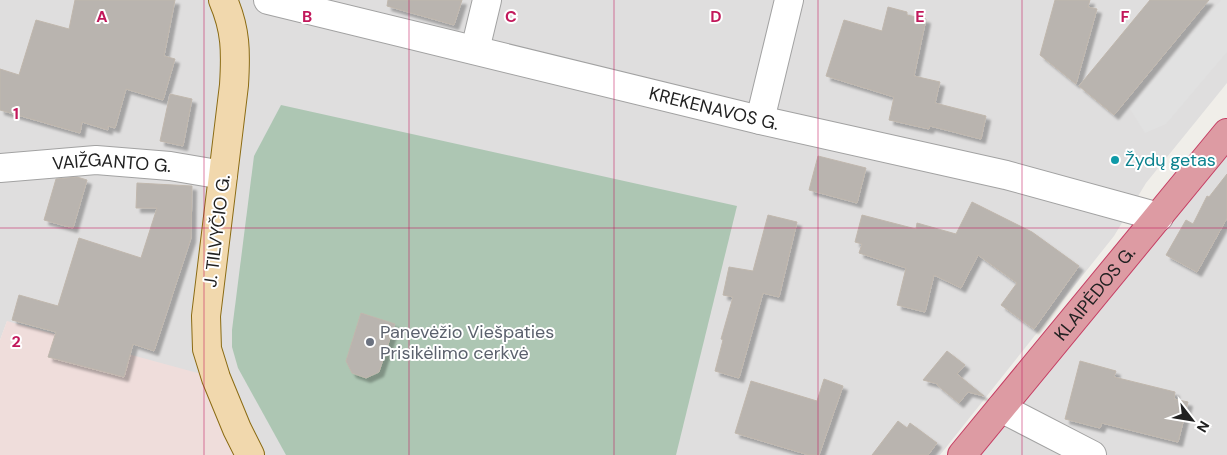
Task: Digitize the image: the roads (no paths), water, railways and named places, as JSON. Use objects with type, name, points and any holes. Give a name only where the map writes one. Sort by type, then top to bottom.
[{"type":"highway","name":"KLAIPĖDOS G.","points":[[962,455],[1227,133]]},
{"type":"main road","name":"J. TILVYČIO G.","points":[[223,0],[231,18],[236,53],[234,84],[206,316],[207,349],[216,378],[250,455]]},
{"type":"street","name":"KREKENAVOS G.","points":[[268,0],[760,120],[1006,175],[1159,217]]},
{"type":"street","points":[[475,50],[487,0]]},
{"type":"street","points":[[760,120],[789,0]]},
{"type":"street","name":"VAIŽGANTO G.","points":[[0,168],[96,160],[170,166],[223,175]]},
{"type":"street","points":[[1001,408],[1092,455]]},
{"type":"place","name":"Žydų getas","points":[[1115,160]]},
{"type":"place","name":"Panevėžio Viešpaties Prisikėlimo cerkvė","points":[[370,342]]}]
